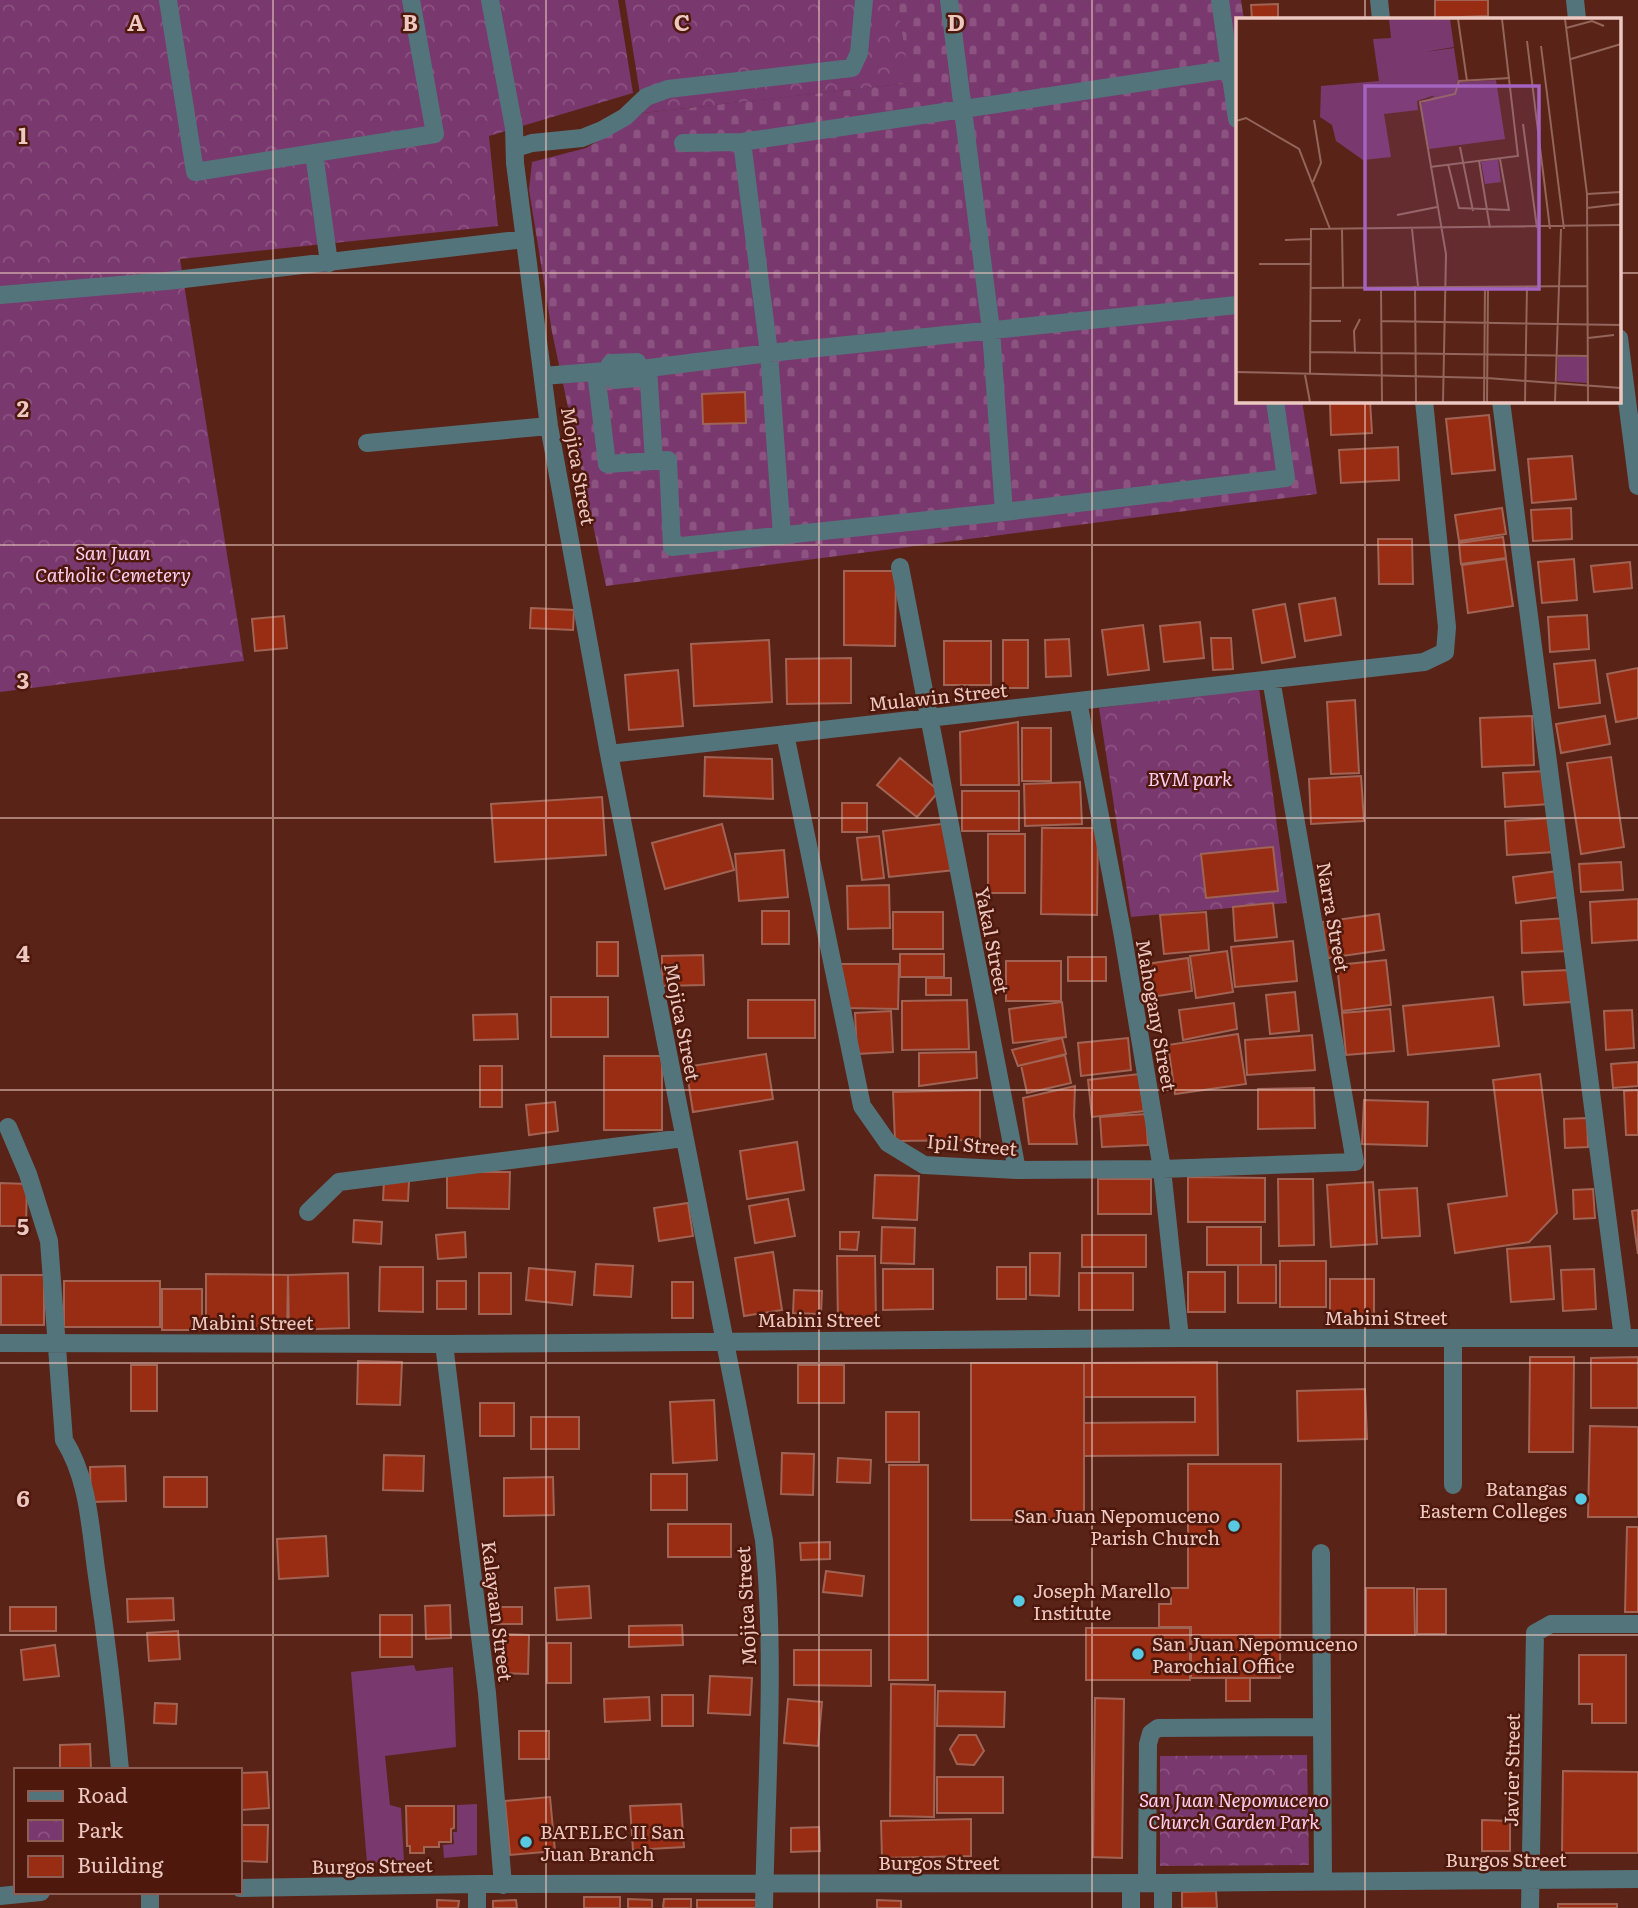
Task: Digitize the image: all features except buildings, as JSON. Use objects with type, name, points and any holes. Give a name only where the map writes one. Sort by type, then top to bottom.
[{"type":"street","points":[[168,0],[195,172],[435,134],[411,0]]},
{"type":"street","name":"Mojica Street","points":[[490,0],[516,148],[515,163],[550,426],[610,754],[764,1540],[769,1679],[764,1908]]},
{"type":"street","points":[[516,148],[532,143],[582,138],[625,117],[646,97],[668,89],[852,68],[859,53],[864,0]]},
{"type":"street","points":[[948,0],[991,330],[1004,512]]},
{"type":"street","points":[[1220,0],[1236,111]]},
{"type":"street","points":[[1380,0],[1381,18]]},
{"type":"street","points":[[1575,0],[1577,18]]},
{"type":"street","points":[[683,143],[742,142],[1231,69]]},
{"type":"street","points":[[742,142],[769,353],[782,536]]},
{"type":"street","points":[[314,153],[330,263]]},
{"type":"street","points":[[0,295],[167,281],[525,239]]},
{"type":"street","points":[[644,369],[769,353],[1236,305]]},
{"type":"street","points":[[1620,346],[1638,486]]},
{"type":"street","points":[[543,376],[601,372],[611,363],[636,362],[644,369],[654,461]]},
{"type":"street","points":[[601,372],[607,464],[668,460],[672,547],[1004,512],[1286,478],[1275,402]]},
{"type":"street","name":"Mulawin Street","points":[[610,754],[1424,662],[1445,652],[1447,627],[1423,402]]},
{"type":"street","points":[[1501,402],[1631,1338]]},
{"type":"street","points":[[367,443],[550,426]]},
{"type":"street","name":"Yakal Street","points":[[901,567],[1017,1170]]},
{"type":"street","name":"Narra Street","points":[[1271,679],[1355,1162]]},
{"type":"street","name":"Mahogany Street","points":[[1078,701],[1122,931],[1163,1169],[1181,1338]]},
{"type":"street","name":"Ipil Street","points":[[785,734],[862,1106],[888,1143],[924,1165],[1017,1170],[1163,1169],[1355,1162]]},
{"type":"street","points":[[8,1127],[49,1241],[64,1440],[74,1456],[86,1499],[112,1677],[120,1768]]},
{"type":"street","points":[[307,1212],[339,1182],[684,1138]]},
{"type":"street","points":[[1453,1338],[1453,1485]]},
{"type":"street","name":"Mabini Street","points":[[0,1343],[444,1344],[724,1340],[1631,1338]]},
{"type":"street","name":"Kalayaan Street","points":[[444,1344],[487,1693],[503,1885]]},
{"type":"street","points":[[1321,1553],[1323,1881]]},
{"type":"street","name":"Javier Street","points":[[1530,1908],[1535,1633],[1551,1624],[1638,1625]]},
{"type":"street","points":[[1131,1908],[1147,1883],[1147,1744],[1151,1733],[1158,1728],[1321,1727]]},
{"type":"street","name":"Burgos Street","points":[[242,1888],[477,1884],[1638,1879]]},
{"type":"street","points":[[1147,1883],[1163,1908]]},
{"type":"street","points":[[477,1884],[477,1908]]},
{"type":"street","points":[[0,1896],[20,1894]]},
{"type":"green space","name":"San Juan Catholic Cemetery","points":[[0,0],[618,0],[633,93],[489,136],[498,226],[180,259],[244,661],[0,692]]},
{"type":"green space","points":[[625,0],[897,0],[910,83],[643,113]]},
{"type":"green space","points":[[897,0],[1241,0],[1244,18],[1236,18],[1236,402],[1302,402],[1317,494],[606,586],[552,332],[529,190],[532,162],[586,148],[643,113],[909,83]]},
{"type":"green space","name":"BVM park","points":[[1259,687],[1287,903],[1131,917],[1099,708]]},
{"type":"green space","points":[[414,1665],[416,1671],[453,1667],[456,1747],[385,1756],[390,1805],[401,1808],[404,1861],[367,1863],[351,1672]]},
{"type":"green space","name":"San Juan Nepomuceno Church Garden Park","points":[[1307,1755],[1309,1865],[1160,1866],[1160,1756]]},
{"type":"green space","points":[[477,1804],[477,1855],[444,1858],[443,1845],[454,1844],[453,1832],[457,1832],[457,1805]]},
{"type":"place","name":"Batangas Eastern Colleges","points":[[1581,1499]]},
{"type":"place","name":"San Juan Nepomuceno Parish Church","points":[[1234,1526]]},
{"type":"place","name":"Joseph Marello Institute","points":[[1019,1601]]},
{"type":"place","name":"San Juan Nepomuceno Parochial Office","points":[[1138,1654]]},
{"type":"place","name":"BATELEC II San Juan Branch","points":[[526,1842]]}]
